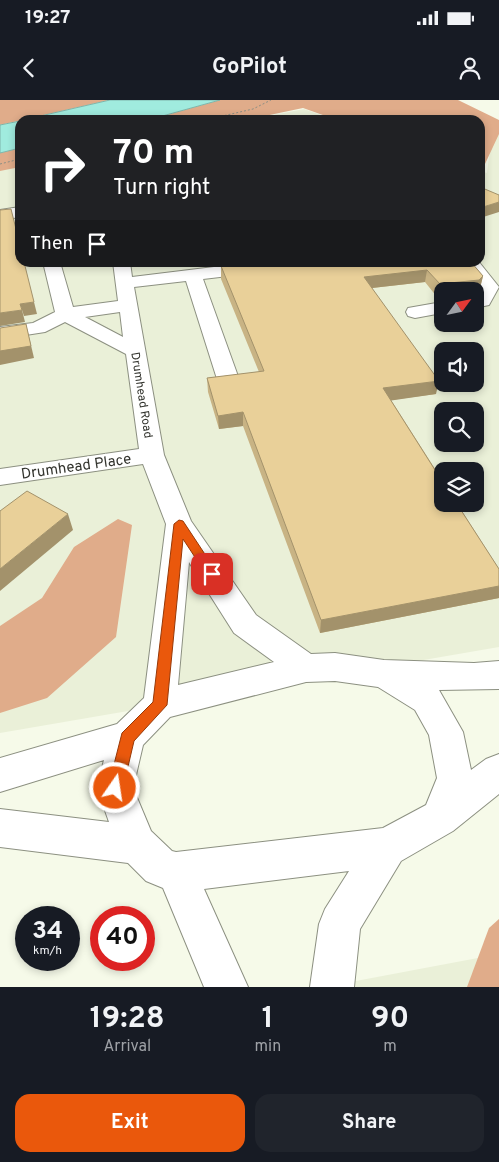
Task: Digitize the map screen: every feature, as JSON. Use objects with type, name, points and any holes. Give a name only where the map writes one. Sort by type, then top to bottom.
[{"type":"street","points":[[0,215],[15,213]]},
{"type":"street","points":[[52,267],[65,314],[135,351]]},
{"type":"street","points":[[123,273],[192,275],[260,267]]},
{"type":"street","points":[[473,267],[490,288],[484,298]]},
{"type":"street","name":"Drumhead Road","points":[[123,273],[152,455],[179,524],[245,624],[306,668]]},
{"type":"street","points":[[192,275],[228,379]]},
{"type":"street","points":[[0,333],[38,328],[65,314],[128,305]]},
{"type":"street","points":[[415,312],[434,309]]},
{"type":"street","name":"Drumhead Place","points":[[0,477],[152,455]]},
{"type":"street","points":[[160,705],[179,524]]},
{"type":"street","points":[[0,775],[127,738],[160,705],[306,668],[335,667],[384,674],[474,677],[499,675]]},
{"type":"street","points":[[384,674],[427,700],[446,732],[455,778],[440,818]]},
{"type":"street","points":[[127,738],[115,788],[137,845],[160,867],[176,872],[387,847],[440,818],[499,771]]},
{"type":"street","points":[[0,828],[137,845]]},
{"type":"street","points":[[332,987],[340,924],[387,847]]},
{"type":"street","points":[[176,872],[226,987]]},
{"type":"path","points":[[227,115],[254,109],[271,100]]},
{"type":"path","points":[[0,164],[15,160]]},
{"type":"shaded area","points":[[0,100],[110,100],[44,115],[15,115],[15,122],[0,125]]},
{"type":"shaded area","points":[[220,100],[458,100],[499,120],[499,134],[485,164],[485,115],[323,115],[303,108],[270,115],[166,115]]},
{"type":"shaded area","points":[[304,109],[321,115],[274,115]]},
{"type":"shaded area","points":[[499,132],[499,647],[0,733],[0,170],[15,167],[15,267],[485,267],[485,172],[487,173],[492,133]]},
{"type":"shaded area","points":[[15,149],[15,168],[0,171],[0,153]]},
{"type":"shaded area","points":[[118,519],[132,525],[116,637],[47,698],[0,713],[0,626],[42,598],[74,547]]},
{"type":"shaded area","points":[[499,919],[499,987],[467,987],[489,928]]},
{"type":"shaded area","points":[[499,954],[499,987],[324,987]]},
{"type":"water","points":[[110,100],[220,100],[166,115],[45,115]]},
{"type":"water","points":[[15,122],[15,149],[0,153],[0,125]]},
{"type":"building","points":[[485,189],[499,195],[499,202],[485,206]]},
{"type":"building","points":[[11,209],[15,225],[15,267],[25,267],[34,302],[20,304],[22,310],[0,313],[0,210]]},
{"type":"building","points":[[221,267],[475,267],[483,276],[479,280],[460,282],[438,282],[427,270],[364,277],[434,374],[434,382],[383,388],[434,468],[434,512],[462,512],[499,569],[499,586],[321,620],[243,412],[218,416],[207,378],[264,371]]},
{"type":"building","points":[[26,324],[31,346],[0,351],[0,328]]},
{"type":"building","points":[[27,491],[68,514],[0,569],[0,511]]},
{"type":"route","points":[[115,788],[127,738],[160,705],[179,524],[212,574]]}]
